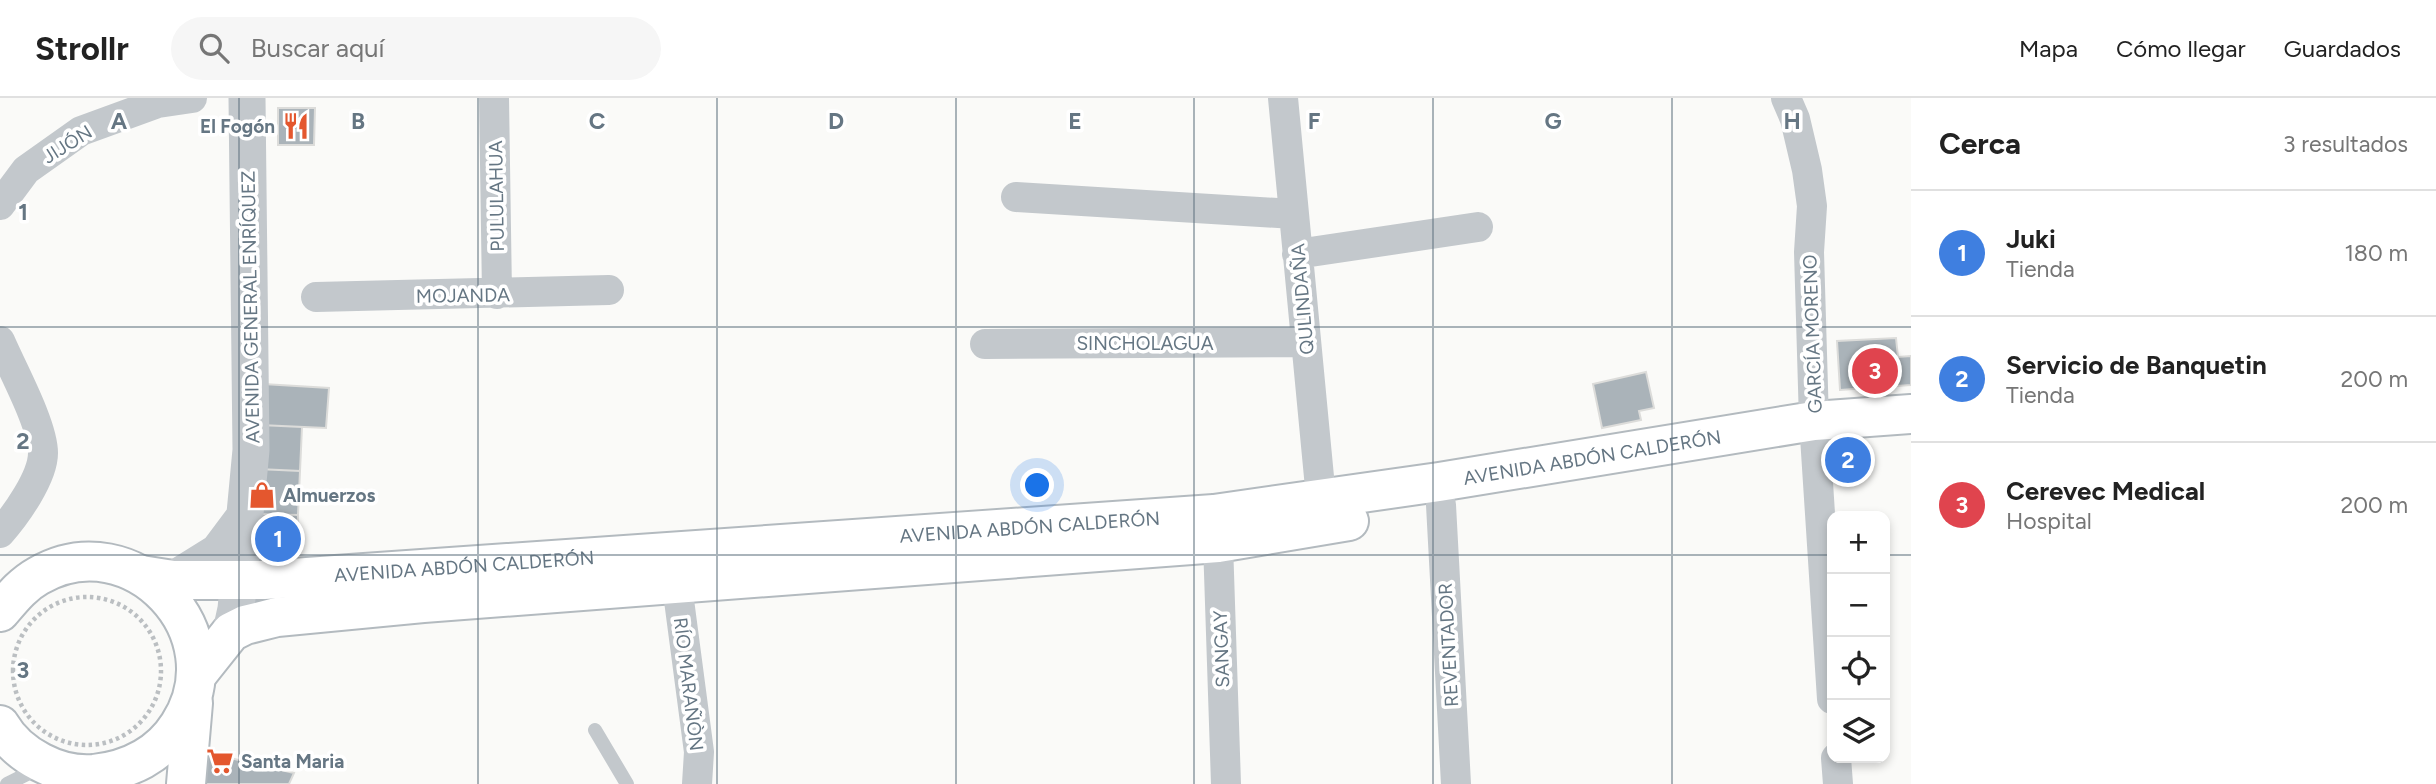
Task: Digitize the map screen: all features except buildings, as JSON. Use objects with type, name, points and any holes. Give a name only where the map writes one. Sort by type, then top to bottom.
[{"type":"main road","name":"AVENIDA ABDÓN CALDERÓN","points":[[231,632],[245,625],[277,617],[436,602],[677,585],[1216,528],[1911,414]]},
{"type":"main road","name":"AVENIDA ABDÓN CALDERÓN","points":[[1322,512],[1441,505],[1815,431],[1911,436]]},
{"type":"main road","name":"AVENIDA ABDÓN CALDERÓN","points":[[157,577],[237,582],[1216,528]]},
{"type":"main road","points":[[6,599],[40,575],[64,565],[90,562],[157,577],[162,590],[183,616],[194,645],[195,683],[186,784]]},
{"type":"main road","points":[[12,753],[62,770],[86,774],[111,772],[134,764],[155,752],[173,735],[186,714],[195,683],[231,632]]},
{"type":"street","name":"JIJÓN","points":[[0,205],[26,170],[81,131],[158,103],[191,98]]},
{"type":"street","name":"AVENIDA GENERAL ENRÍQUEZ","points":[[231,632],[236,609],[251,450],[247,98]]},
{"type":"street","name":"PULULAHUA","points":[[494,98],[497,294]]},
{"type":"street","name":"QULINDAÑA","points":[[1283,98],[1322,512]]},
{"type":"street","name":"GARCÍA MORENO","points":[[1786,98],[1796,119],[1808,170],[1812,206],[1809,252],[1815,431],[1828,637]]},
{"type":"street","points":[[1016,197],[1294,214]]},
{"type":"street","points":[[1297,254],[1478,227]]},
{"type":"street","name":"MOJANDA","points":[[316,297],[609,290]]},
{"type":"street","points":[[0,341],[41,435],[43,455],[40,469],[16,515],[0,533]]},
{"type":"street","name":"SINCHOLAGUA","points":[[985,344],[1306,342]]},
{"type":"street","name":"REVENTADOR","points":[[1441,505],[1456,784]]},
{"type":"street","points":[[157,577],[218,552],[245,516]]},
{"type":"street","name":"SANGAY","points":[[1216,528],[1226,784]]},
{"type":"street","name":"RÍO MARAÑÒN","points":[[677,585],[699,752],[698,784]]},
{"type":"street","points":[[1836,763],[1838,784]]},
{"type":"lane","points":[[595,730],[627,784]]},
{"type":"path","points":[[76,598],[107,599],[135,613],[154,637],[162,667],[157,698],[140,724],[114,740],[83,745],[53,737],[29,718],[15,690],[13,659],[24,630],[47,608],[76,598]]},
{"type":"place","name":"El Fogón","points":[[296,126]]},
{"type":"place","name":"Cerevec Medical","points":[[1875,371]]},
{"type":"place","name":"Servicio de Banquetin","points":[[1848,460]]},
{"type":"place","name":"Almuerzos","points":[[262,495]]},
{"type":"place","name":"Juki","points":[[278,539]]},
{"type":"place","name":"Santa Maria","points":[[220,761]]}]
